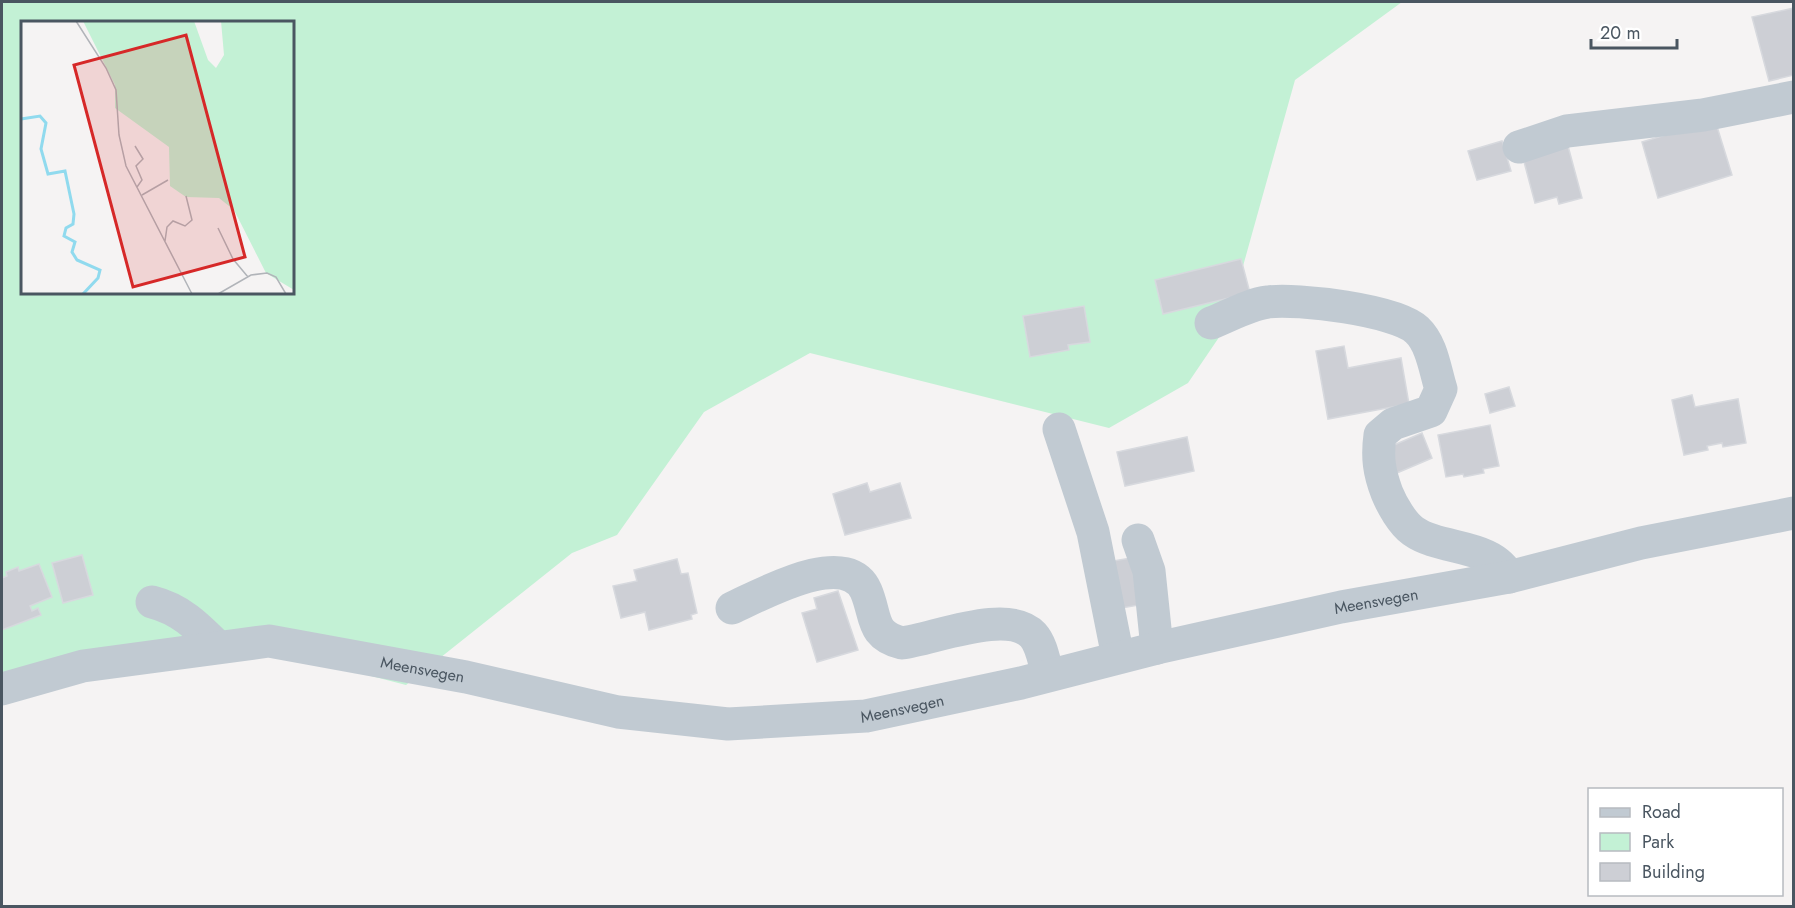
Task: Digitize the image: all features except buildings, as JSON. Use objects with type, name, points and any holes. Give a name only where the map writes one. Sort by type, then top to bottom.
[{"type":"street","points":[[1519,147],[1567,131],[1703,115],[1794,97]]},
{"type":"street","points":[[1211,323],[1266,302],[1298,301],[1365,311],[1412,325],[1428,346],[1441,389],[1431,411],[1392,424],[1380,435],[1378,470],[1391,502],[1411,530],[1434,542],[1497,561],[1509,577]]},
{"type":"street","points":[[1059,429],[1093,532],[1118,657]]},
{"type":"street","name":"Meensvegen","points":[[2,689],[83,666],[217,646],[269,641],[466,677],[618,712],[728,724],[866,716],[1157,648],[1341,608],[1509,577],[1641,543],[1794,513]]},
{"type":"street","points":[[1138,540],[1149,571],[1157,648]]},
{"type":"street","points":[[732,608],[797,579],[832,572],[859,581],[866,590],[880,634],[888,640],[902,643],[913,642],[987,624],[1009,624],[1026,630],[1034,636],[1048,675]]},
{"type":"street","points":[[152,602],[168,606],[186,617],[217,646]]},
{"type":"green space","points":[[2,2],[1402,2],[1295,80],[1226,327],[1188,383],[1109,428],[810,353],[704,412],[617,535],[572,553],[406,685],[232,640],[2,685]]}]
